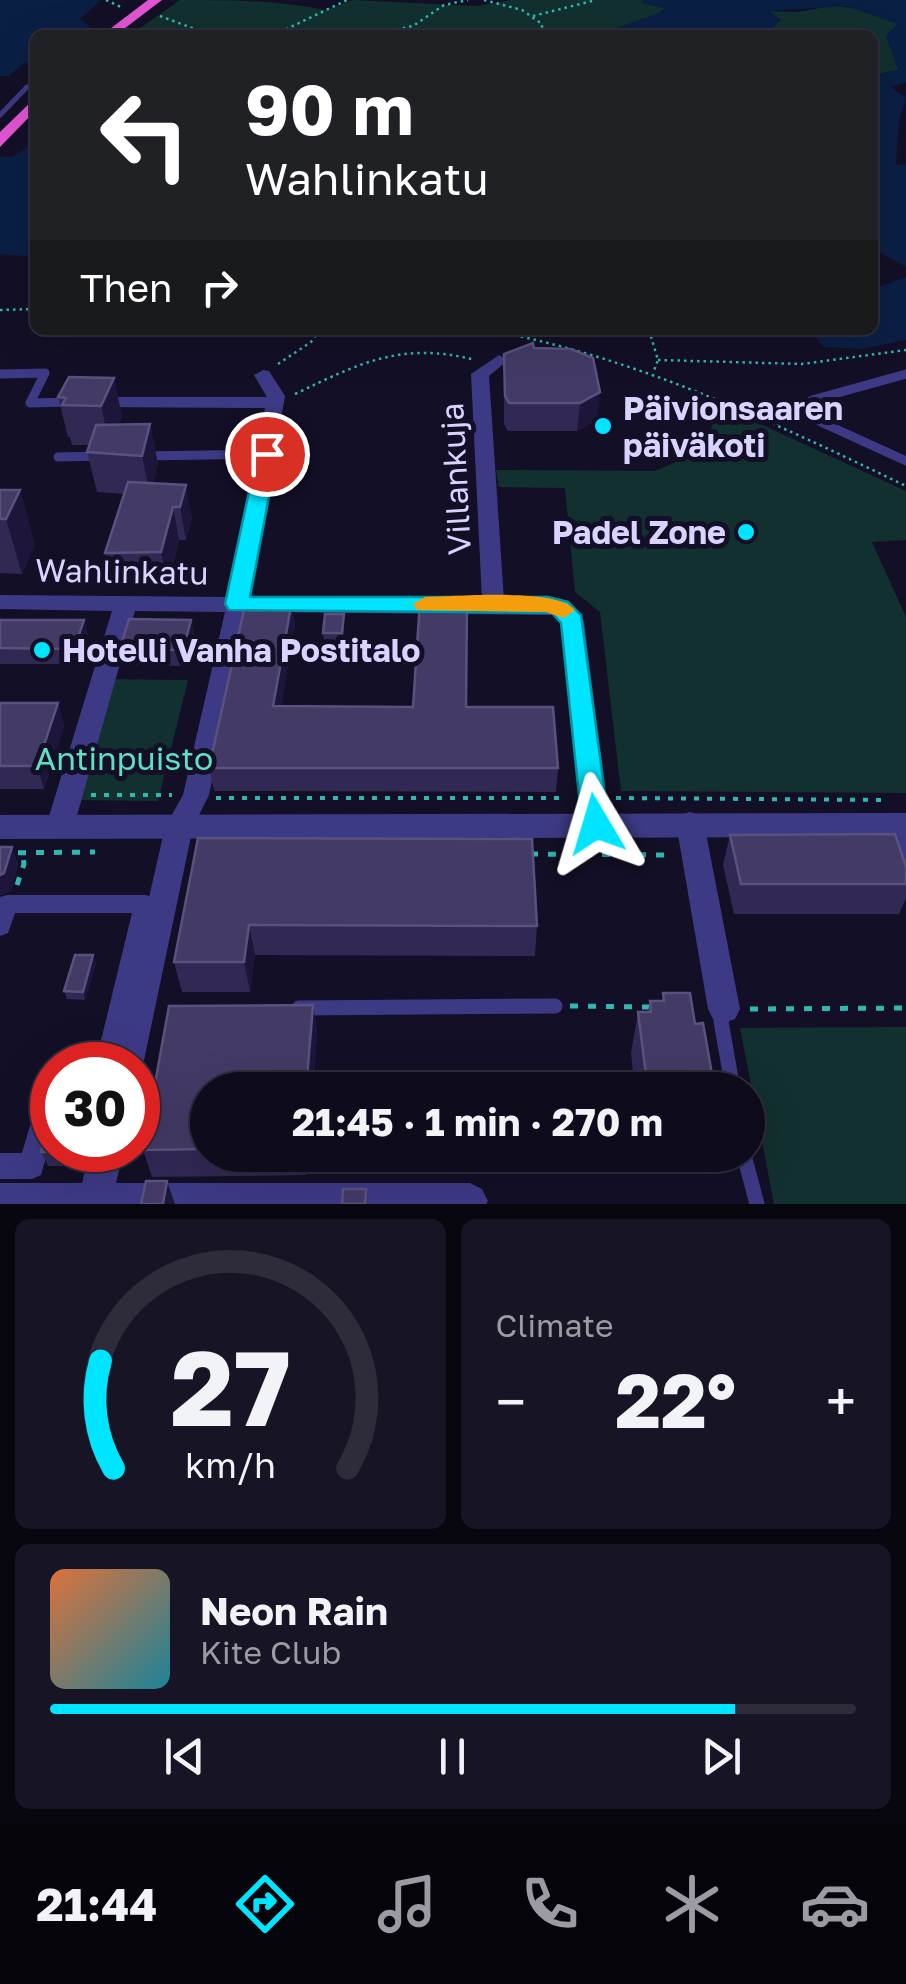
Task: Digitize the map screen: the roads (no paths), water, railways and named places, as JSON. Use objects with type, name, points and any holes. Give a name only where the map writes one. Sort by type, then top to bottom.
[{"type":"highway","points":[[116,30],[154,7]]},
{"type":"highway","points":[[0,142],[30,108]]},
{"type":"street","name":"Villankuja","points":[[493,604],[480,374],[494,363]]},
{"type":"street","points":[[80,402],[270,387],[267,454],[237,604],[196,795],[179,827],[150,1008],[136,1042]]},
{"type":"street","name":"Wahlinkatu","points":[[0,602],[548,604],[568,614],[572,621],[594,811]]},
{"type":"street","points":[[60,826],[126,603]]},
{"type":"street","points":[[15,842],[60,826],[179,827],[594,811],[690,823],[895,817],[906,858]]},
{"type":"street","points":[[690,823],[724,1008]]},
{"type":"street","points":[[0,926],[7,904],[145,904],[113,1042]]},
{"type":"street","points":[[0,1166],[30,1166]]},
{"type":"street","points":[[94,1202],[102,1172]]},
{"type":"street","points":[[7,1202],[470,1201]]},
{"type":"lane","points":[[0,116],[30,86]]},
{"type":"lane","points":[[0,374],[44,373],[30,403],[80,402]]},
{"type":"lane","points":[[906,374],[806,404],[806,414],[812,418],[906,458]]},
{"type":"lane","points":[[134,456],[267,454]]},
{"type":"lane","points":[[58,457],[115,456]]},
{"type":"lane","points":[[278,1008],[555,1006]]},
{"type":"lane","points":[[724,1008],[721,1021],[731,1072]]},
{"type":"lane","points":[[749,1172],[757,1204]]},
{"type":"water","points":[[0,0],[100,1],[80,19],[91,28],[88,30],[30,30],[30,64],[25,62],[9,76],[0,76]]},
{"type":"water","points":[[906,0],[906,82],[891,87],[906,98],[899,121],[896,165],[906,165],[906,267],[878,251],[878,74],[898,70],[886,36],[897,24],[847,6],[769,11],[781,20],[769,30],[602,30],[614,29],[664,8],[641,3]]},
{"type":"water","points":[[30,145],[30,257],[0,254],[0,157],[12,157]]},
{"type":"water","points":[[906,277],[906,340],[861,349],[824,347],[816,335],[878,335],[878,287]]},
{"type":"place","name":"Päivionsaaren päiväkoti","points":[[603,426]]},
{"type":"place","name":"Padel Zone","points":[[746,532]]},
{"type":"place","name":"Hotelli Vanha Postitalo","points":[[42,650]]},
{"type":"park label","name":"Antinpuisto","points":[[124,758]]}]
